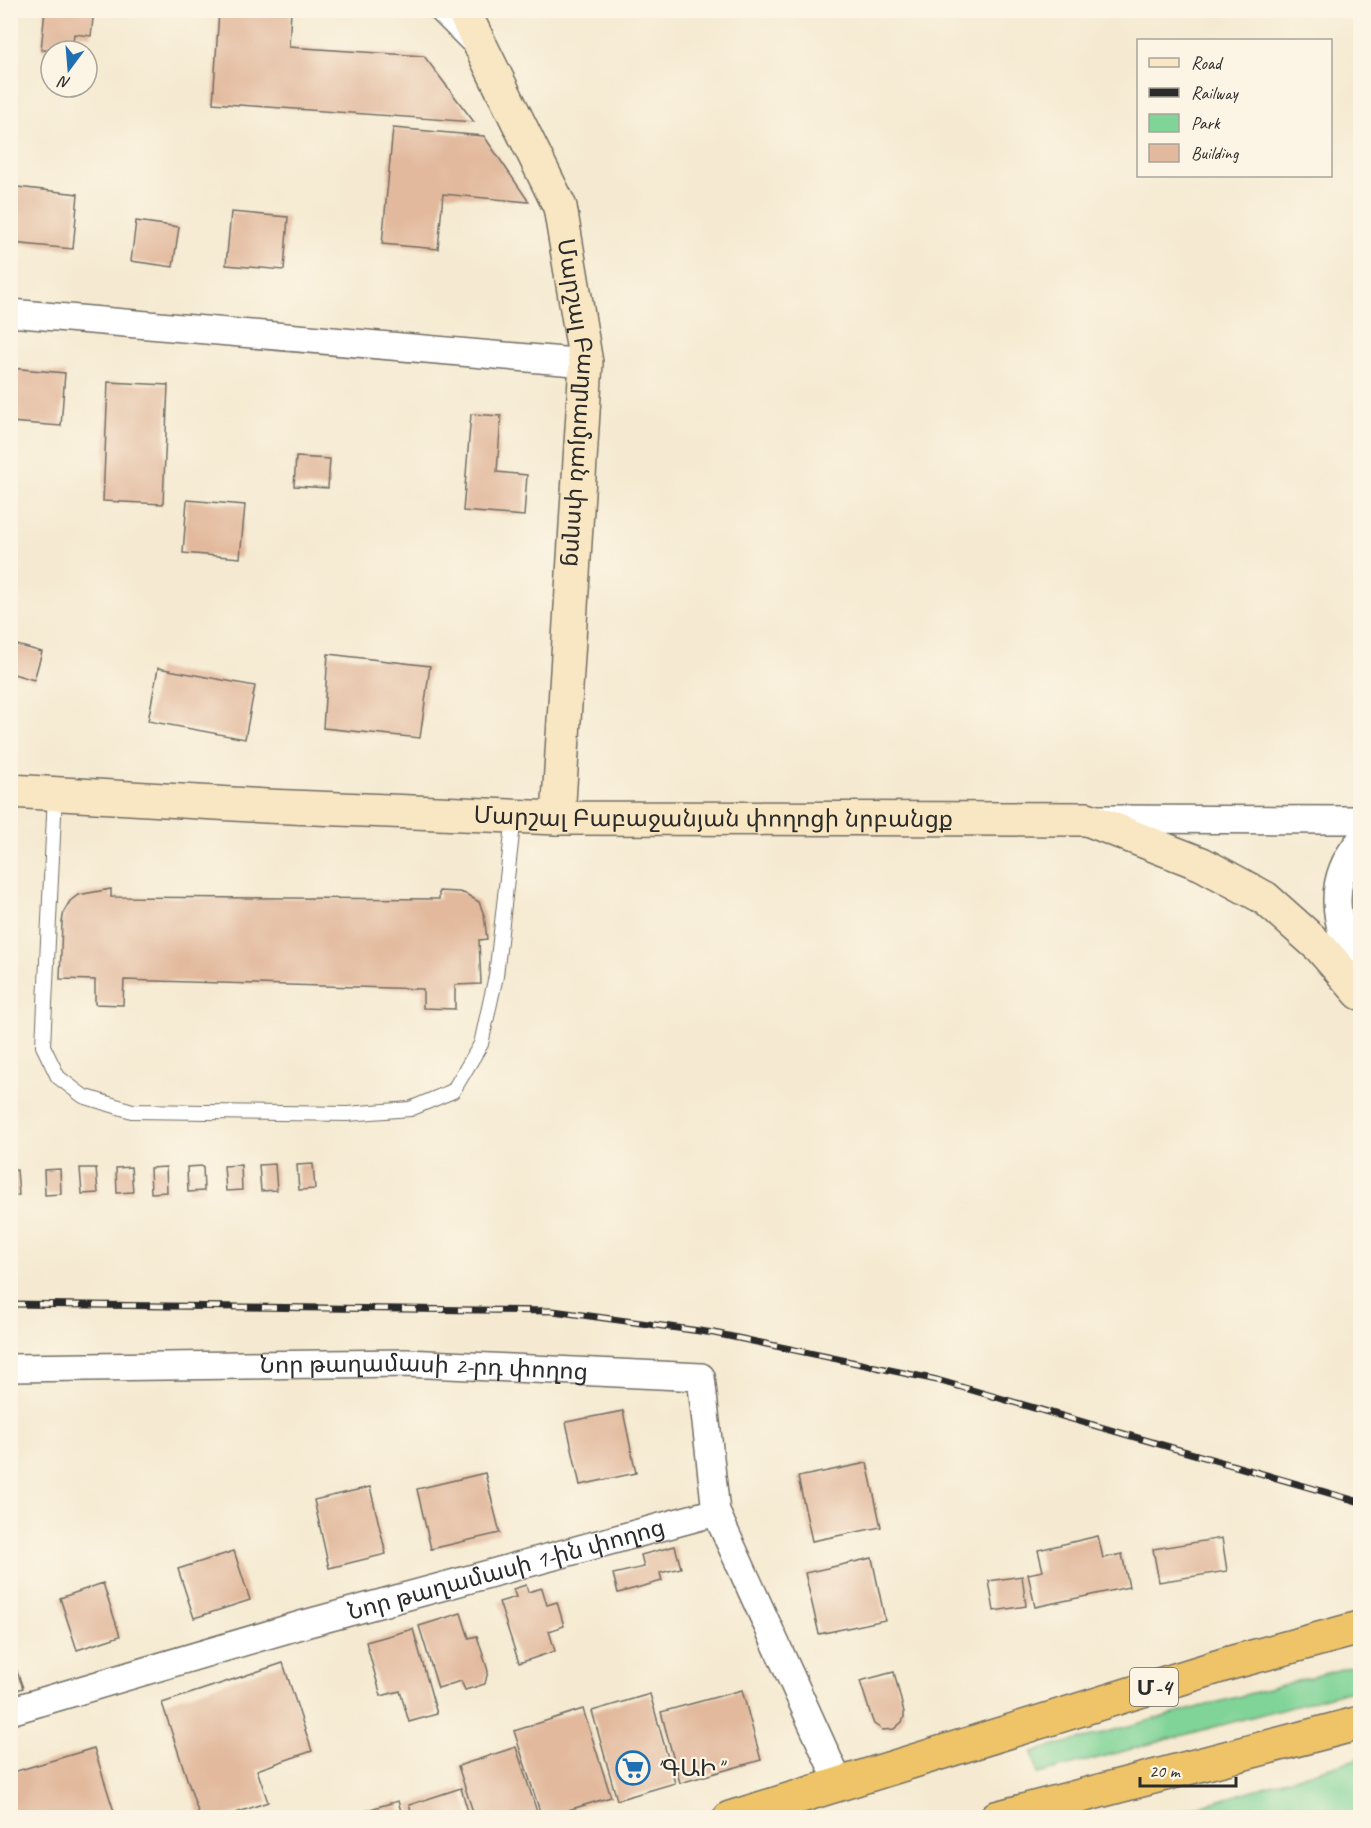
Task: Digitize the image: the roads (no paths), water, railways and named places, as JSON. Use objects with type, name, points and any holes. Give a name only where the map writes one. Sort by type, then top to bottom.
[{"type":"highway","name":"Մ-4","points":[[730,1818],[1230,1663],[1360,1628]]},
{"type":"highway","points":[[1021,1815],[1360,1723]]},
{"type":"street","points":[[443,10],[482,50]]},
{"type":"street","name":"Մարշալ Բաղրամյան փողոց","points":[[463,10],[560,207],[586,363],[558,818]]},
{"type":"street","points":[[10,313],[586,363]]},
{"type":"street","name":"Մարշալ Բաբաջանյան փողոցի նրբանցք","points":[[10,791],[277,806],[558,818],[1087,819],[1202,864],[1265,898],[1320,947],[1360,993]]},
{"type":"street","points":[[1087,819],[1360,820]]},
{"type":"street","points":[[1360,841],[1350,853],[1339,876],[1337,912],[1347,950],[1360,980]]},
{"type":"street","name":"Նոր թաղամասի 2-րդ փողոց","points":[[10,1368],[406,1363],[701,1377],[716,1512]]},
{"type":"street","points":[[716,1512],[838,1783]]},
{"type":"street","name":"Նոր թաղամասի 1-ին փողոց","points":[[10,1711],[301,1625],[716,1512]]},
{"type":"lane","points":[[55,794],[43,1046],[58,1077],[83,1096],[132,1111],[346,1114],[410,1109],[453,1091],[481,1044],[496,976],[514,816]]},
{"type":"railway","points":[[10,1304],[553,1311],[714,1333],[937,1380],[1360,1502]]},
{"type":"place","name":"\"ԳԱԻ\"","points":[[633,1768]]}]
